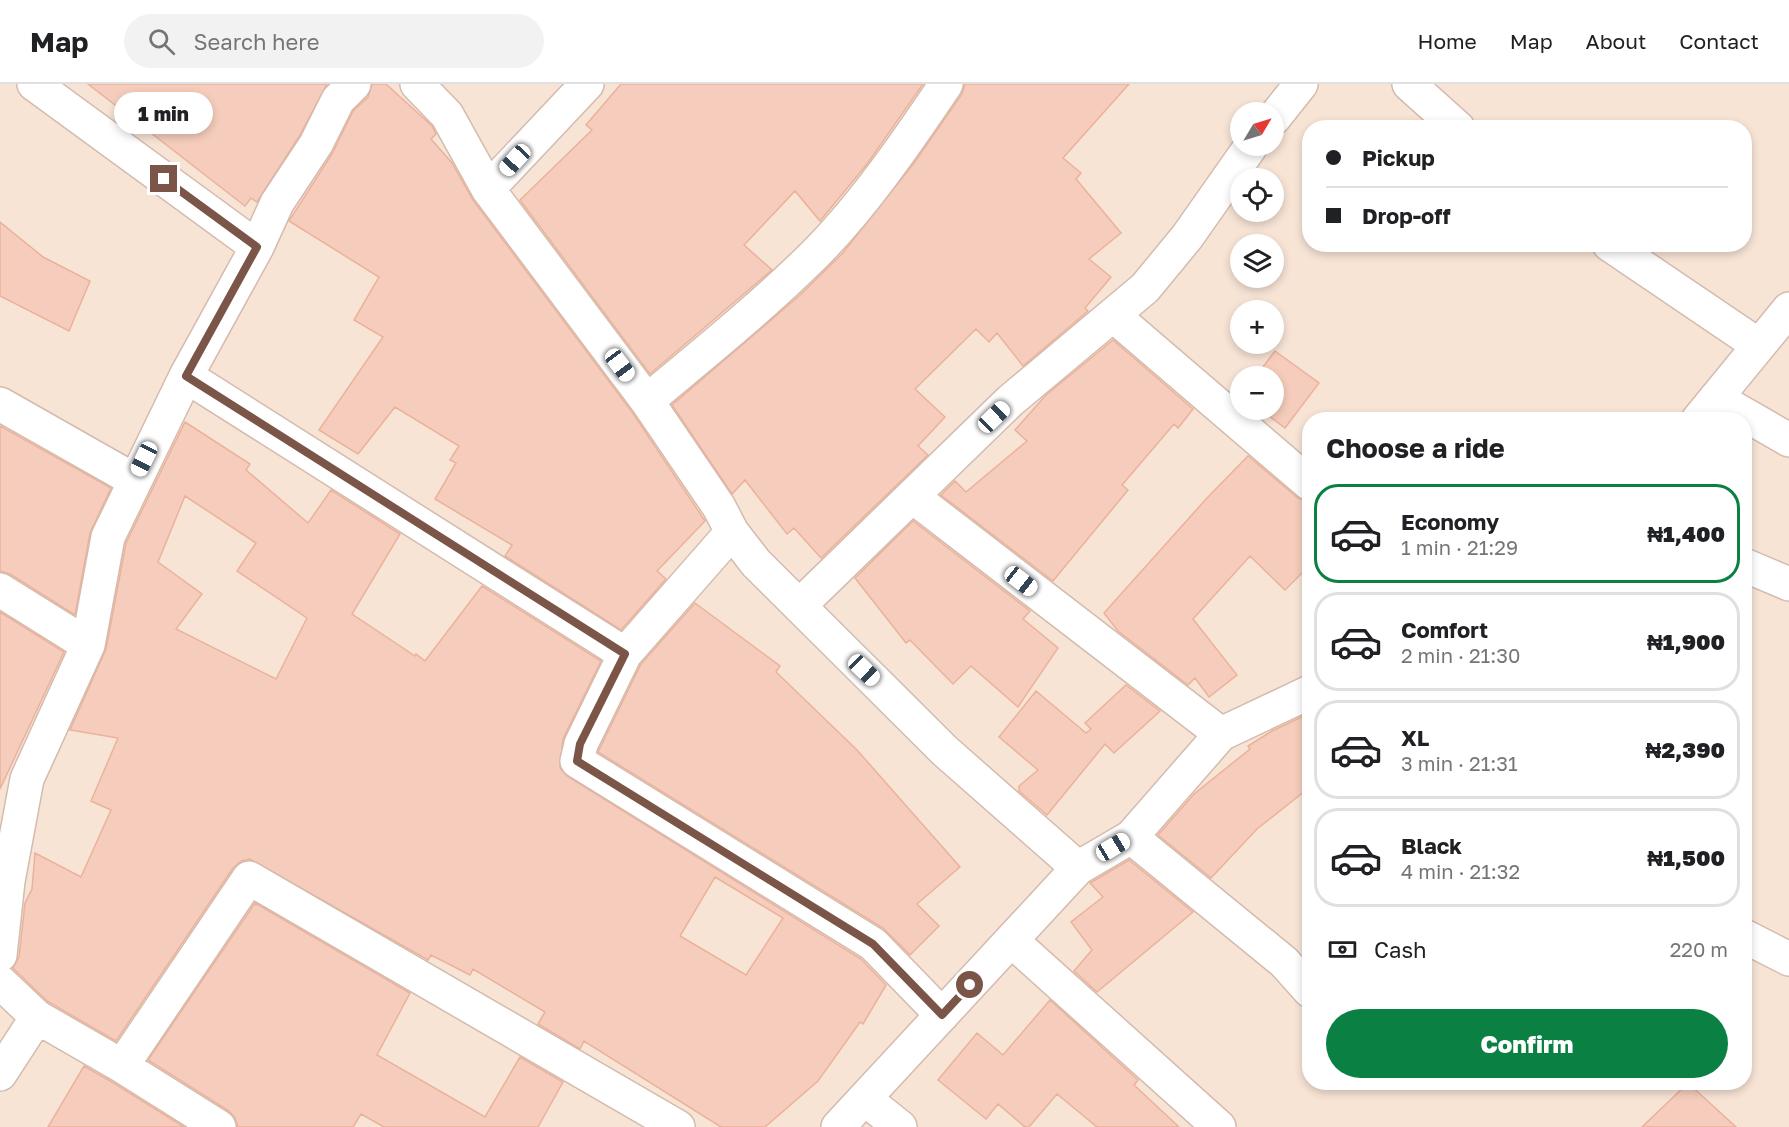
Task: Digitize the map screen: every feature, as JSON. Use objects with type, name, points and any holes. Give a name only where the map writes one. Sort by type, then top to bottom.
[{"type":"street","points":[[34,84],[257,247]]},
{"type":"street","points":[[0,955],[4,878],[27,779],[88,645],[108,537],[186,376],[257,247],[277,203],[316,144],[338,100],[354,84]]},
{"type":"street","points":[[417,84],[447,115],[488,189],[647,401],[719,507],[732,531],[756,563],[945,751],[1078,868]]},
{"type":"street","points":[[488,189],[587,84]]},
{"type":"street","points":[[647,401],[725,336],[810,259],[869,191],[946,84]]},
{"type":"street","points":[[1284,105],[1301,84]]},
{"type":"street","points":[[1409,84],[1449,120]]},
{"type":"street","points":[[799,606],[1010,401],[1145,288],[1187,237],[1244,156]]},
{"type":"street","points":[[1621,252],[1758,345]]},
{"type":"street","points":[[1707,409],[1789,309]]},
{"type":"street","points":[[1114,316],[1302,476]]},
{"type":"street","points":[[186,376],[625,654]]},
{"type":"street","points":[[0,404],[134,480]]},
{"type":"street","points":[[1752,426],[1789,440]]},
{"type":"street","points":[[913,497],[1221,734]]},
{"type":"street","points":[[732,531],[625,654],[580,744],[577,761],[873,944],[942,1015]]},
{"type":"street","points":[[1752,568],[1789,584]]},
{"type":"street","points":[[0,590],[88,645]]},
{"type":"street","points":[[838,1127],[1078,868],[1131,837],[1221,734],[1302,696]]},
{"type":"street","points":[[1131,837],[1284,962],[1302,982]]},
{"type":"street","points":[[122,1066],[249,878],[678,1127]]},
{"type":"street","points":[[1012,940],[1219,1127]]},
{"type":"street","points":[[1752,940],[1789,959]]},
{"type":"street","points":[[0,982],[37,1017],[122,1066],[219,1127]]},
{"type":"street","points":[[0,1074],[37,1017]]},
{"type":"street","points":[[865,1099],[900,1127]]},
{"type":"shaded area","points":[[0,84],[1789,84],[1789,1127],[0,1127]]},
{"type":"building","points":[[88,84],[327,84],[300,135],[257,202],[251,198],[245,206]]},
{"type":"building","points":[[372,84],[386,84],[432,126],[436,134],[431,139],[452,163],[473,200],[632,412],[705,521],[657,571],[666,579],[621,630],[505,556],[512,545],[435,499],[456,463],[450,460],[459,446],[395,407],[358,454],[319,430],[383,337],[354,320],[379,277],[289,221],[332,154],[353,111],[368,97]]},
{"type":"building","points":[[621,84],[923,84],[867,164],[820,221],[795,191],[744,245],[772,270],[650,374],[520,200],[592,130],[586,125]]},
{"type":"building","points":[[965,84],[1129,84],[1063,158],[1081,173],[1076,179],[1121,233],[1089,259],[1111,277],[1085,308],[1088,311],[1023,366],[997,333],[989,342],[976,329],[915,389],[945,417],[918,446],[928,455],[821,558],[794,528],[787,534],[745,480],[732,494],[672,405],[800,295],[842,254],[914,163],[962,94]]},
{"type":"building","points":[[0,222],[43,257],[90,281],[69,331],[0,296]]},
{"type":"building","points":[[1113,340],[1193,409],[1178,428],[1174,424],[1122,485],[1128,490],[1053,581],[941,495],[955,481],[966,492],[1027,441],[1015,430],[1046,395]]},
{"type":"building","points":[[1273,354],[1279,354],[1319,383],[1285,428],[1274,420],[1284,420],[1284,366],[1264,366]]},
{"type":"building","points":[[185,422],[250,464],[246,470],[308,523],[331,490],[400,534],[352,614],[415,656],[416,654],[425,661],[482,586],[601,661],[563,739],[560,768],[567,776],[861,959],[886,985],[863,1024],[860,1022],[818,1081],[765,1127],[721,1127],[584,1041],[580,1049],[538,1024],[545,1012],[473,969],[470,975],[431,955],[428,960],[250,859],[241,861],[233,868],[116,1041],[47,1001],[13,968],[19,957],[25,903],[32,889],[35,853],[81,877],[111,810],[91,801],[118,738],[70,730],[106,649],[126,543]],"holes":[[[185,496],[256,543],[237,571],[307,618],[276,679],[176,629],[202,594],[158,562]],[[715,877],[783,918],[746,975],[680,936]]]},
{"type":"building","points":[[0,426],[111,488],[90,533],[75,615],[10,574],[0,571]]},
{"type":"building","points":[[1248,456],[1302,499],[1302,573],[1285,590],[1250,556],[1193,619],[1237,675],[1209,697],[1195,678],[1188,685],[1118,631],[1104,613],[1207,498]]},
{"type":"building","points":[[913,521],[1030,611],[1023,619],[1058,648],[1018,707],[971,666],[953,684],[910,640],[906,643],[855,578]]},
{"type":"building","points":[[695,603],[780,666],[776,672],[857,750],[960,867],[917,904],[939,926],[910,955],[883,928],[598,752],[641,664]]},
{"type":"building","points":[[0,612],[64,652],[0,789]]},
{"type":"building","points":[[1126,685],[1160,711],[1114,753],[1105,744],[1047,815],[1019,791],[1019,786],[1038,770],[999,737],[1036,691],[1086,733],[1091,729],[1085,723]]},
{"type":"building","points":[[1302,717],[1302,793],[1257,829],[1211,878],[1158,835],[1194,794],[1250,749],[1248,746]]},
{"type":"building","points":[[1129,860],[1193,912],[1097,992],[1074,971],[1092,950],[1071,922],[1103,897],[1090,883]]},
{"type":"building","points":[[255,903],[410,993],[377,1055],[485,1117],[520,1057],[563,1082],[538,1127],[384,1127],[361,1114],[353,1127],[238,1127],[229,1111],[148,1060]]},
{"type":"building","points":[[1050,1000],[1138,1080],[1134,1085],[1179,1127],[1097,1127],[1057,1094],[1029,1127],[1025,1127],[998,1104],[986,1119],[938,1080],[977,1033],[1003,1055]]},
{"type":"building","points":[[84,1066],[112,1082],[184,1127],[48,1127]]},
{"type":"building","points":[[1681,1090],[1696,1090],[1736,1127],[1642,1127]]},
{"type":"route","points":[[164,179],[257,247],[186,376],[625,654],[580,744],[577,761],[618,784],[873,944],[942,1015],[970,985]]}]
